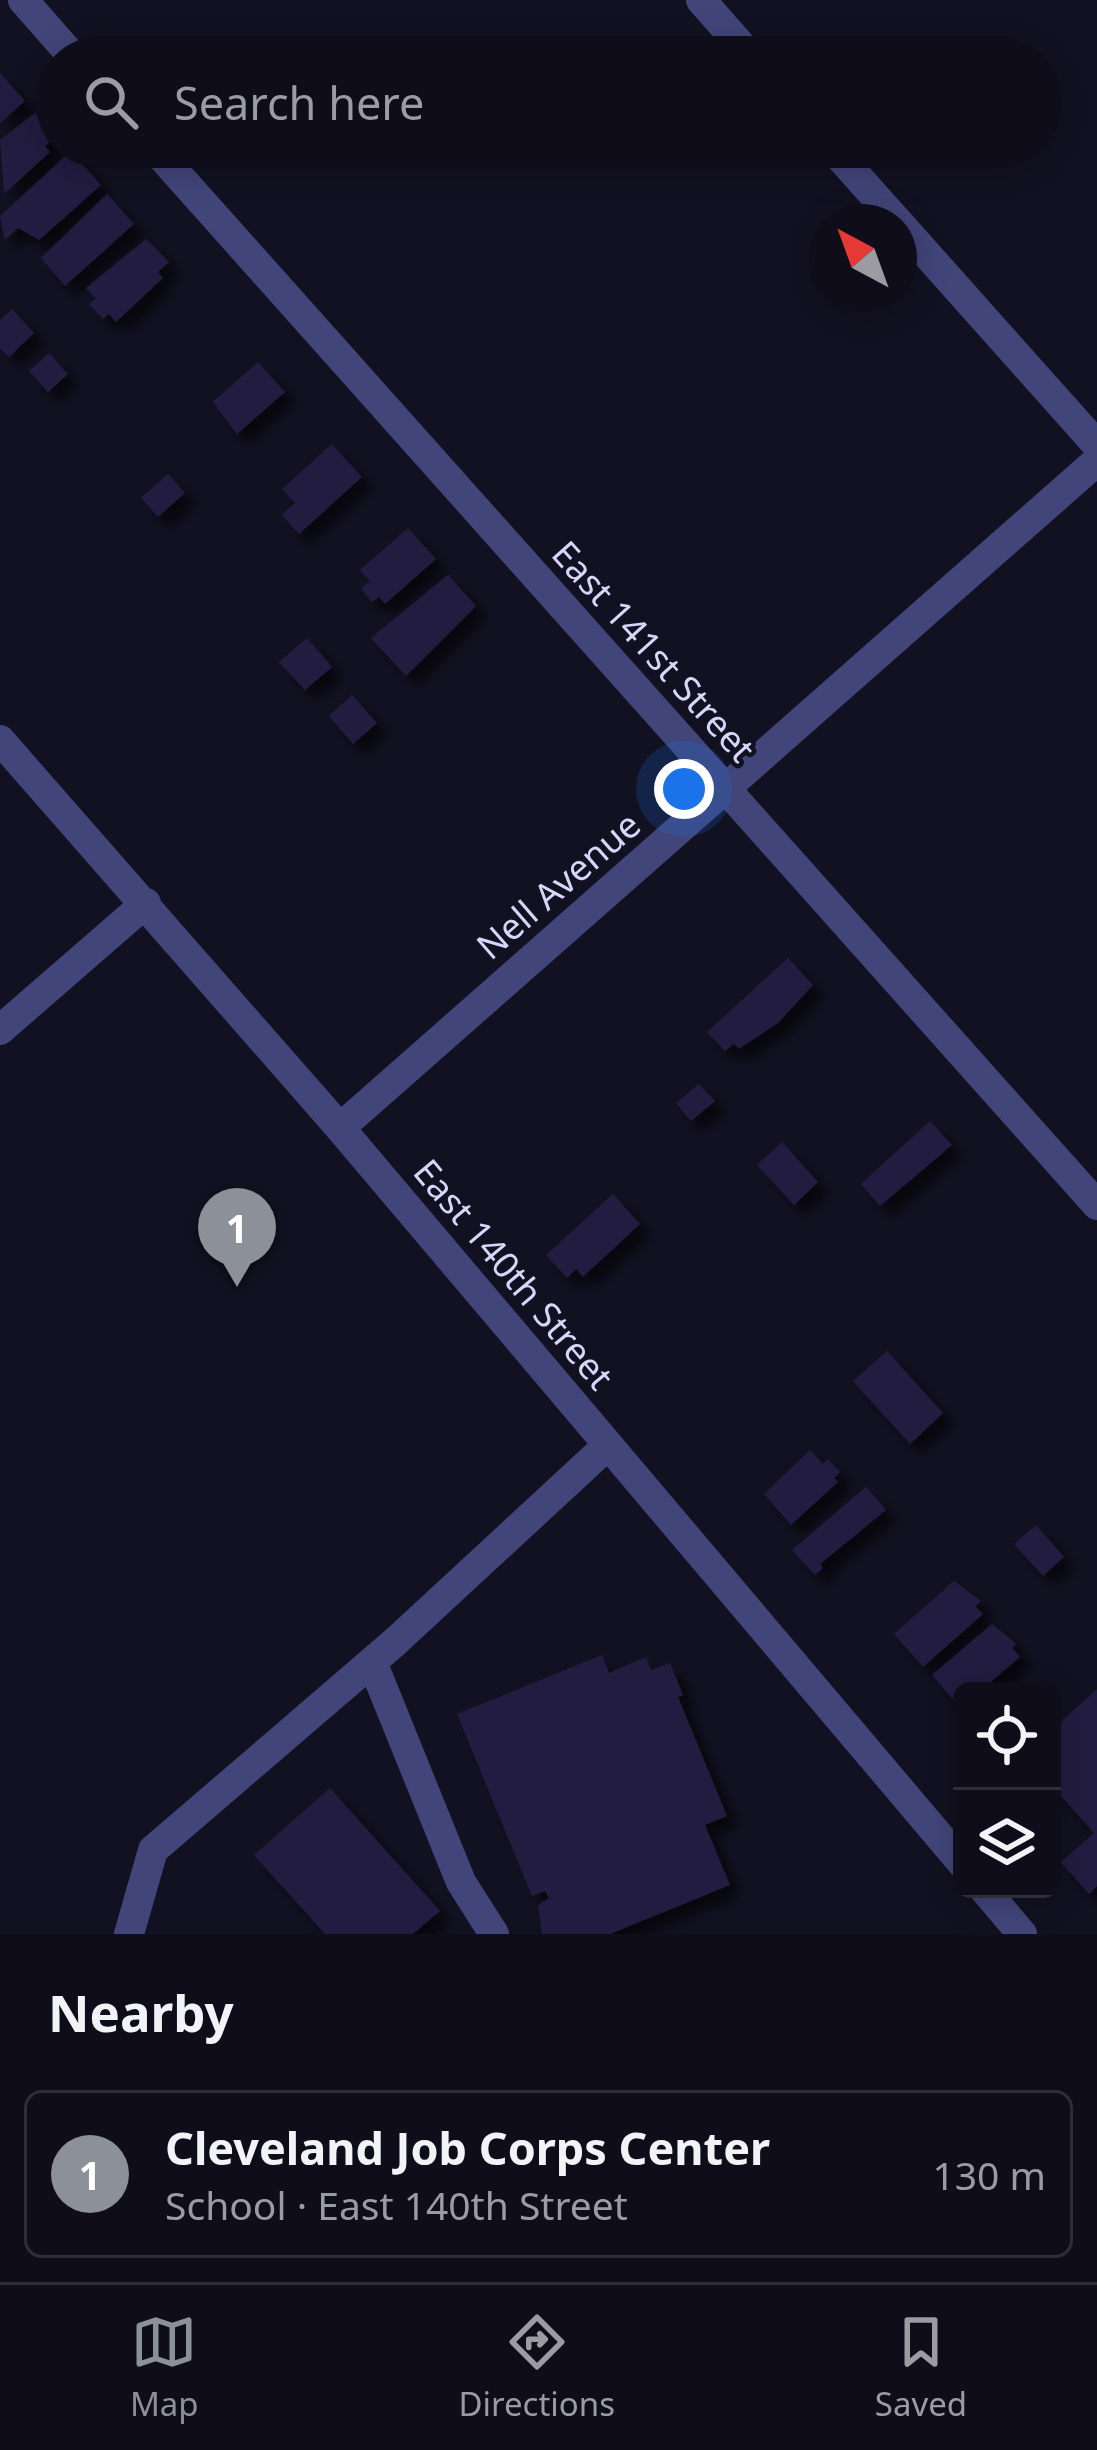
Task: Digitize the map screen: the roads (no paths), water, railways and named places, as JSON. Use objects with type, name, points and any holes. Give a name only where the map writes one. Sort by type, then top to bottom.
[{"type":"street","points":[[22,0],[54,36]]},
{"type":"street","points":[[700,0],[732,36]]},
{"type":"street","name":"East 141st Street","points":[[172,168],[1097,1205]]},
{"type":"street","points":[[850,168],[883,204]]},
{"type":"street","points":[[917,242],[1097,445]]},
{"type":"street","name":"Nell Avenue","points":[[340,1129],[1097,461]]},
{"type":"street","name":"East 140th Street","points":[[0,740],[340,1129],[953,1852]]},
{"type":"street","points":[[0,1030],[146,903]]},
{"type":"street","points":[[129,1934],[153,1850],[372,1662],[608,1445]]},
{"type":"street","points":[[372,1662],[461,1882],[494,1934]]},
{"type":"street","points":[[992,1898],[1022,1934]]},
{"type":"place","name":"Cleveland Job Corps Center","points":[[237,1287]]}]
